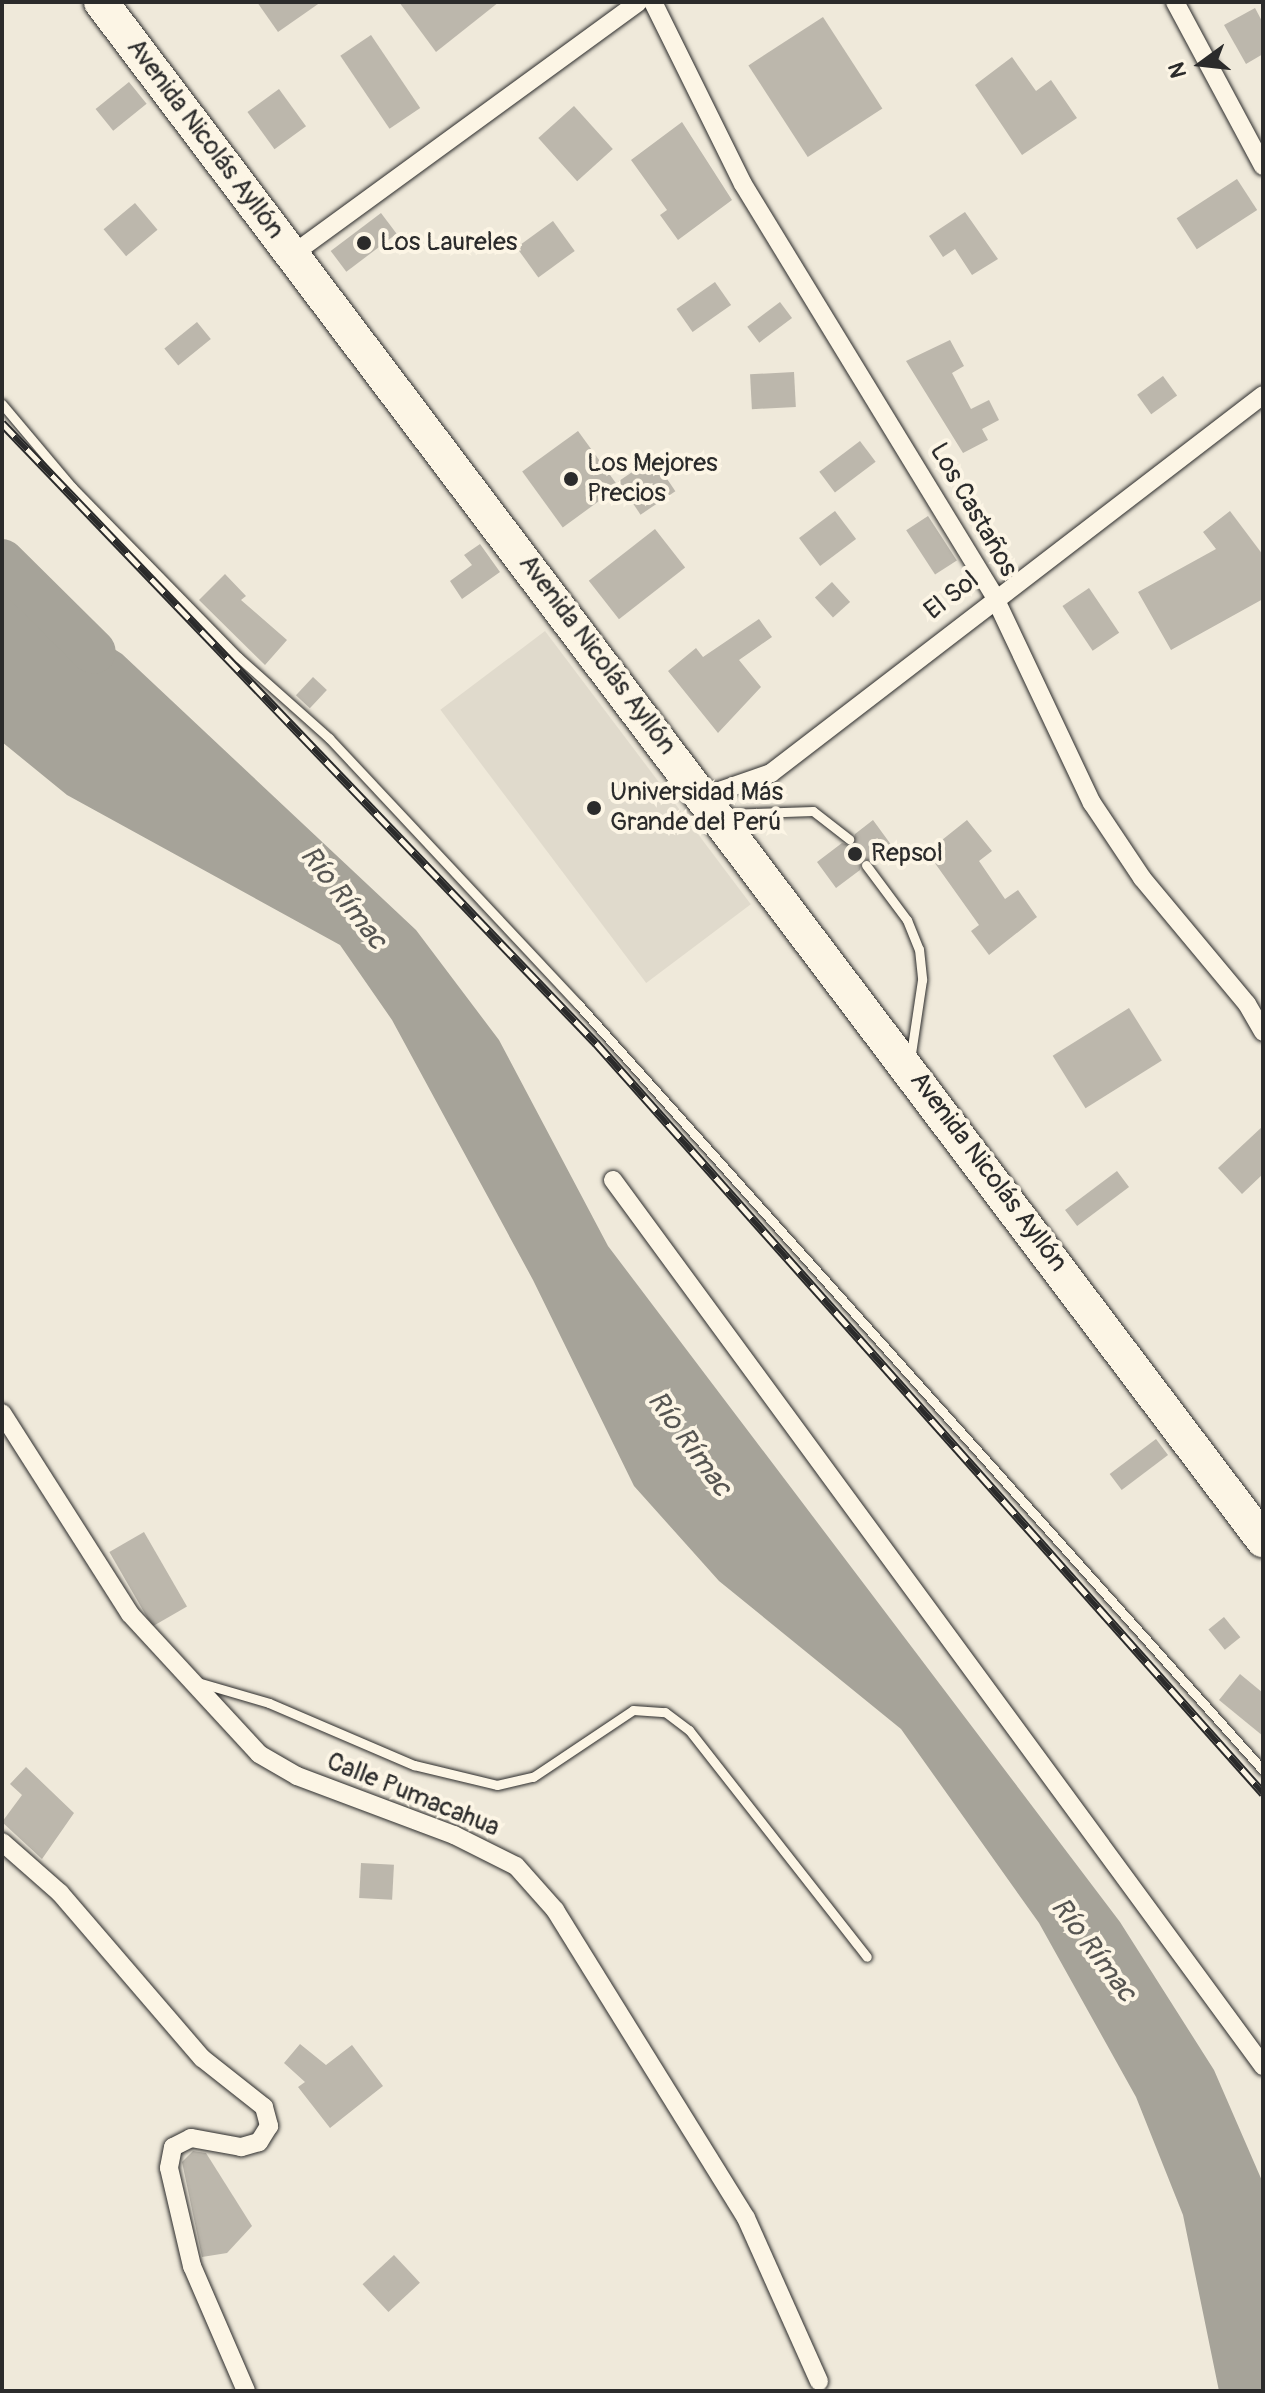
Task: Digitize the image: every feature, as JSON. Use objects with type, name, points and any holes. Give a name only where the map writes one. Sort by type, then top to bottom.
[{"type":"highway","name":"Avenida Nicolás Ayllón","points":[[101,2],[712,805],[1263,1540]]},
{"type":"street","points":[[293,254],[638,2]]},
{"type":"street","name":"Los Castaños","points":[[653,2],[743,184],[994,596],[1092,803],[1142,878],[1247,1004],[1263,1032]]},
{"type":"street","points":[[1175,2],[1263,166]]},
{"type":"street","name":"El Sol","points":[[712,805],[771,773],[994,596],[1263,395]]},
{"type":"street","points":[[613,1180],[1263,2066]]},
{"type":"street","name":"Calle Pumacahua","points":[[2,1413],[130,1614],[187,1681],[259,1754],[284,1769],[454,1835],[516,1866],[555,1910],[746,2218],[820,2386]]},
{"type":"street","points":[[4,1848],[60,1893],[202,2058],[264,2107],[269,2126],[259,2142],[241,2147],[191,2138],[173,2147],[169,2168],[192,2266],[246,2391]]},
{"type":"lane","points":[[2,404],[72,487],[238,657],[329,738],[578,1004],[1263,1770]]},
{"type":"lane","points":[[712,805],[813,811],[849,839]]},
{"type":"lane","points":[[866,865],[907,920],[919,949],[922,980],[909,1067]]},
{"type":"lane","points":[[187,1681],[218,1684],[414,1765],[497,1785],[533,1777],[633,1710],[665,1712],[689,1730],[867,1957]]},
{"type":"shaded area","name":"Universidad Más Grande del Perú","points":[[545,631],[751,904],[646,983],[440,710]]},
{"type":"water","points":[[2,578],[122,654],[416,930],[499,1040],[608,1246],[1120,1922],[1214,2070],[1263,2183],[1263,2391],[1219,2391],[1183,2215],[1136,2097],[1039,1923],[901,1729],[719,1581],[634,1486],[533,1280],[392,1020],[340,945],[67,795],[2,742]]},
{"type":"building","points":[[257,2],[321,2],[278,32]]},
{"type":"building","points":[[399,2],[499,2],[436,52]]},
{"type":"building","points":[[1255,8],[1263,23],[1263,54],[1246,64],[1224,25]]},
{"type":"building","points":[[823,17],[882,108],[808,157],[748,65]]},
{"type":"building","points":[[371,35],[420,108],[390,129],[340,56]]},
{"type":"building","points":[[1012,57],[1036,91],[1051,80],[1077,118],[1022,155],[975,85]]},
{"type":"building","points":[[129,82],[147,104],[113,131],[96,109]]},
{"type":"building","points":[[279,89],[306,126],[274,149],[247,112]]},
{"type":"building","points":[[574,106],[613,149],[577,181],[538,138]]},
{"type":"building","points":[[682,122],[732,200],[678,240],[660,215],[667,210],[631,160]]},
{"type":"building","points":[[1237,179],[1257,210],[1197,249],[1177,218]]},
{"type":"building","points":[[135,203],[157,230],[126,256],[104,229]]},
{"type":"building","points":[[965,212],[998,259],[972,275],[955,249],[943,257],[929,236]]},
{"type":"building","name":"Los Laureles","points":[[381,213],[397,234],[346,272],[331,251]]},
{"type":"building","points":[[553,221],[575,251],[538,277],[517,247]]},
{"type":"building","points":[[715,282],[731,305],[693,332],[676,309]]},
{"type":"building","points":[[780,302],[792,318],[759,343],[747,327]]},
{"type":"building","points":[[197,322],[211,339],[178,366],[164,348]]},
{"type":"building","points":[[950,340],[964,366],[952,373],[971,409],[989,400],[999,420],[982,429],[988,440],[963,453],[906,361]]},
{"type":"building","points":[[794,372],[796,407],[752,409],[750,374]]},
{"type":"building","points":[[1163,376],[1177,395],[1151,414],[1137,395]]},
{"type":"building","name":"Los Mejores Precios","points":[[578,431],[619,487],[563,527],[522,472]]},
{"type":"building","points":[[860,441],[876,462],[835,492],[819,472]]},
{"type":"building","points":[[653,458],[675,491],[641,515],[618,481]]},
{"type":"building","points":[[835,511],[856,539],[820,566],[799,538]]},
{"type":"building","points":[[1230,511],[1263,555],[1263,599],[1171,650],[1138,592],[1216,549],[1203,532]]},
{"type":"building","points":[[928,516],[957,560],[935,575],[906,530]]},
{"type":"building","points":[[655,529],[685,568],[619,619],[589,581]]},
{"type":"building","points":[[480,544],[500,572],[462,599],[450,581],[472,565],[464,555]]},
{"type":"building","points":[[225,574],[246,596],[241,600],[287,640],[265,665],[199,600]]},
{"type":"building","points":[[832,582],[850,602],[833,617],[815,597]]},
{"type":"building","points":[[1089,588],[1119,633],[1093,651],[1062,606]]},
{"type":"building","points":[[759,619],[772,637],[739,660],[761,687],[718,733],[668,671],[696,648],[703,657]]},
{"type":"building","points":[[313,677],[327,690],[310,708],[296,695]]},
{"type":"building","name":"Repsol","points":[[873,820],[892,846],[872,861],[862,859],[860,870],[836,888],[817,862],[842,843],[852,846],[855,834]]},
{"type":"building","points":[[967,820],[992,851],[979,861],[1005,899],[1018,890],[1037,917],[989,955],[971,931],[979,925],[927,852]]},
{"type":"building","points":[[1129,1008],[1162,1061],[1086,1108],[1053,1056]]},
{"type":"building","points":[[1263,1126],[1263,1174],[1242,1194],[1218,1168]]},
{"type":"building","points":[[1117,1171],[1129,1187],[1077,1226],[1065,1210]]},
{"type":"building","points":[[1156,1439],[1168,1455],[1122,1490],[1110,1474]]},
{"type":"building","points":[[144,1532],[187,1606],[152,1626],[109,1552]]},
{"type":"building","points":[[1224,1617],[1240,1637],[1225,1650],[1208,1630]]},
{"type":"building","points":[[1240,1674],[1263,1693],[1263,1736],[1219,1700]]},
{"type":"building","points":[[26,1767],[74,1813],[42,1859],[2,1822],[22,1795],[10,1784]]},
{"type":"building","points":[[361,1863],[394,1865],[392,1900],[359,1898]]},
{"type":"building","points":[[300,2044],[326,2065],[352,2045],[383,2086],[330,2128],[298,2087],[305,2082],[284,2063]]},
{"type":"building","points":[[193,2151],[206,2153],[252,2226],[227,2253],[202,2257],[182,2162]]},
{"type":"building","points":[[394,2255],[420,2283],[388,2312],[363,2284]]},
{"type":"waterway","name":"Río Rímac","points":[[2,561],[94,652]]},
{"type":"railway","points":[[2,423],[596,1043],[1263,1793]]},
{"type":"place","name":"Los Laureles","points":[[364,243]]},
{"type":"place","name":"Los Mejores Precios","points":[[571,479]]},
{"type":"place","name":"Universidad Más Grande del Perú","points":[[594,808]]},
{"type":"place","name":"Repsol","points":[[855,854]]}]
